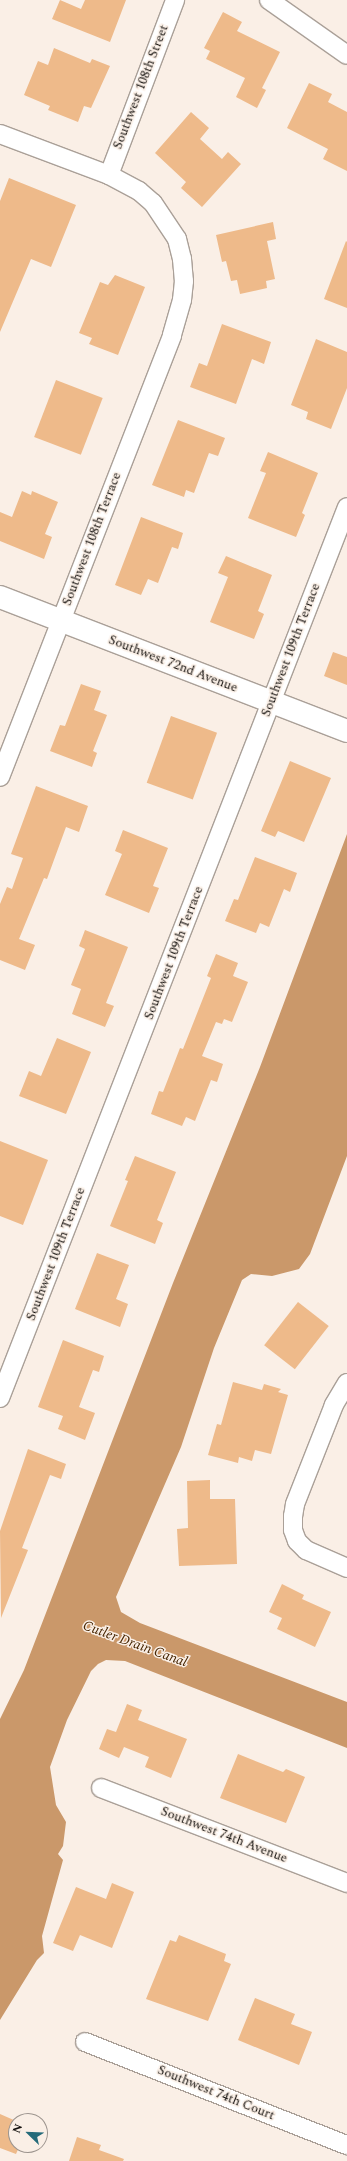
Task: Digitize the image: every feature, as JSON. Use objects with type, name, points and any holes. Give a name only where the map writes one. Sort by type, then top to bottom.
[{"type":"street","name":"Southwest 108th Street","points":[[109,175],[175,0]]},
{"type":"street","points":[[269,0],[347,55]]},
{"type":"street","name":"Southwest 108th Terrace","points":[[0,134],[109,175],[139,191],[153,203],[167,221],[177,239],[182,258],[182,300],[172,336],[0,777]]},
{"type":"street","name":"Southwest 109th Terrace","points":[[0,1398],[347,507]]},
{"type":"street","name":"Southwest 72nd Avenue","points":[[0,597],[347,731]]},
{"type":"street","points":[[347,1382],[334,1405],[295,1504],[293,1530],[298,1541],[306,1550],[347,1568]]},
{"type":"street","name":"Southwest 74th Avenue","points":[[101,1788],[347,1883]]},
{"type":"street","name":"Southwest 74th Court","points":[[85,2042],[347,2145]]},
{"type":"water","name":"Cutler Drain Canal","points":[[347,834],[347,1156],[310,1254],[299,1269],[272,1276],[251,1274],[242,1280],[214,1348],[181,1447],[116,1597],[121,1612],[140,1623],[347,1702],[347,1748],[125,1661],[106,1660],[98,1664],[91,1671],[67,1720],[50,1767],[56,1805],[66,1822],[63,1846],[58,1854],[63,1860],[42,1936],[44,1953],[37,1960],[0,2020],[0,1719],[24,1670],[173,1283],[260,1067]]},
{"type":"building","points":[[60,0],[81,9],[85,0],[126,0],[110,42],[52,19]]},
{"type":"building","points":[[223,12],[242,22],[237,31],[280,52],[262,88],[266,90],[257,108],[236,97],[245,78],[206,59],[210,51],[204,48]]},
{"type":"building","points":[[54,48],[90,63],[92,59],[110,66],[91,108],[84,106],[78,122],[48,110],[50,106],[24,95],[38,61],[48,65]]},
{"type":"building","points":[[309,83],[332,94],[328,102],[347,112],[347,171],[323,159],[328,149],[287,128]]},
{"type":"building","points":[[191,112],[209,128],[200,139],[222,159],[228,152],[241,164],[202,207],[181,188],[186,182],[155,153]]},
{"type":"building","points":[[9,178],[76,205],[51,267],[31,259],[0,332],[0,201]]},
{"type":"building","points":[[273,222],[276,239],[267,241],[275,279],[266,281],[267,288],[240,294],[237,280],[231,281],[226,261],[222,262],[216,235]]},
{"type":"building","points":[[346,241],[347,242],[347,308],[324,299]]},
{"type":"building","points":[[115,275],[145,287],[118,355],[89,344],[92,338],[79,333],[100,282],[108,285]]},
{"type":"building","points":[[222,324],[271,342],[264,364],[252,359],[236,404],[190,387],[199,363],[207,366]]},
{"type":"building","points":[[316,339],[347,352],[347,388],[331,429],[306,419],[308,412],[291,405]]},
{"type":"building","points":[[56,380],[103,398],[81,455],[34,437]]},
{"type":"building","points":[[178,420],[225,438],[218,456],[209,453],[194,493],[186,490],[184,497],[152,485]]},
{"type":"building","points":[[268,452],[318,473],[302,513],[305,515],[296,537],[248,518],[266,473],[260,471]]},
{"type":"building","points":[[22,491],[31,495],[32,491],[58,502],[45,534],[52,537],[44,559],[0,541],[0,512],[12,517]]},
{"type":"building","points":[[141,517],[183,533],[178,549],[172,547],[158,583],[148,579],[141,595],[115,585]]},
{"type":"building","points":[[226,556],[272,575],[258,611],[264,614],[254,639],[210,622],[228,577],[218,573]]},
{"type":"building","points":[[333,652],[347,657],[347,685],[324,676]]},
{"type":"building","points":[[81,684],[101,691],[94,710],[107,715],[93,751],[97,753],[92,767],[50,751],[60,725],[65,726]]},
{"type":"building","points":[[171,716],[217,733],[193,799],[147,783]]},
{"type":"building","points":[[290,761],[331,778],[304,842],[278,831],[275,837],[261,831]]},
{"type":"building","points":[[36,786],[88,806],[79,832],[66,827],[47,879],[44,878],[19,939],[35,945],[25,970],[0,960],[0,904],[7,887],[12,889],[23,858],[11,854]]},
{"type":"building","points":[[123,830],[168,848],[153,886],[159,888],[149,913],[105,895],[122,854],[115,851]]},
{"type":"building","points":[[255,857],[297,873],[290,892],[284,889],[269,927],[260,923],[256,933],[225,921],[234,899],[238,900]]},
{"type":"building","points":[[85,930],[128,947],[106,1003],[114,1006],[105,1027],[72,1014],[81,989],[71,985],[85,949],[79,946]]},
{"type":"building","points":[[216,954],[238,963],[233,976],[248,982],[232,1022],[224,1019],[222,1024],[216,1022],[202,1056],[223,1064],[217,1082],[211,1080],[195,1121],[186,1117],[182,1126],[151,1114],[159,1091],[163,1092],[180,1048],[183,1049],[211,978],[207,976]]},
{"type":"building","points":[[57,1038],[91,1052],[66,1114],[19,1096],[29,1071],[41,1076]]},
{"type":"building","points":[[0,1141],[48,1160],[23,1225],[0,1216]]},
{"type":"building","points":[[135,1156],[176,1172],[157,1220],[163,1223],[155,1244],[110,1226],[128,1181],[125,1180]]},
{"type":"building","points":[[97,1253],[129,1265],[116,1299],[128,1304],[120,1327],[75,1309]]},
{"type":"building","points":[[298,1302],[329,1326],[295,1369],[264,1345]]},
{"type":"building","points":[[63,1340],[104,1356],[99,1372],[93,1370],[79,1407],[95,1413],[85,1440],[58,1429],[63,1416],[38,1407]]},
{"type":"building","points":[[233,1382],[262,1390],[264,1384],[281,1389],[278,1392],[288,1395],[271,1454],[255,1450],[252,1461],[239,1457],[238,1463],[208,1455],[217,1424],[221,1425]]},
{"type":"building","points":[[28,1449],[66,1464],[61,1479],[50,1475],[22,1548],[28,1550],[1,1618],[0,1531]]},
{"type":"building","points":[[210,1480],[210,1499],[235,1499],[237,1564],[179,1566],[177,1529],[188,1528],[187,1481]]},
{"type":"building","points":[[282,1584],[304,1595],[302,1599],[331,1612],[315,1647],[277,1629],[282,1618],[269,1612]]},
{"type":"building","points":[[127,1704],[142,1710],[138,1720],[187,1739],[171,1778],[145,1767],[149,1757],[124,1747],[119,1758],[99,1749],[107,1729],[116,1732]]},
{"type":"building","points":[[238,1754],[283,1772],[286,1769],[305,1777],[286,1823],[220,1798]]},
{"type":"building","points":[[112,1883],[134,1892],[112,1948],[80,1935],[73,1951],[53,1943],[76,1887],[106,1899]]},
{"type":"building","points":[[179,1935],[226,1954],[224,1961],[231,1964],[208,2021],[146,1999],[170,1940],[176,1942]]},
{"type":"building","points":[[255,1998],[295,2014],[291,2024],[312,2032],[299,2065],[238,2040]]},
{"type":"building","points":[[0,2114],[8,2118],[8,2151],[0,2148]]},
{"type":"building","points":[[77,2137],[101,2145],[99,2150],[124,2159],[123,2161],[69,2161]]}]
